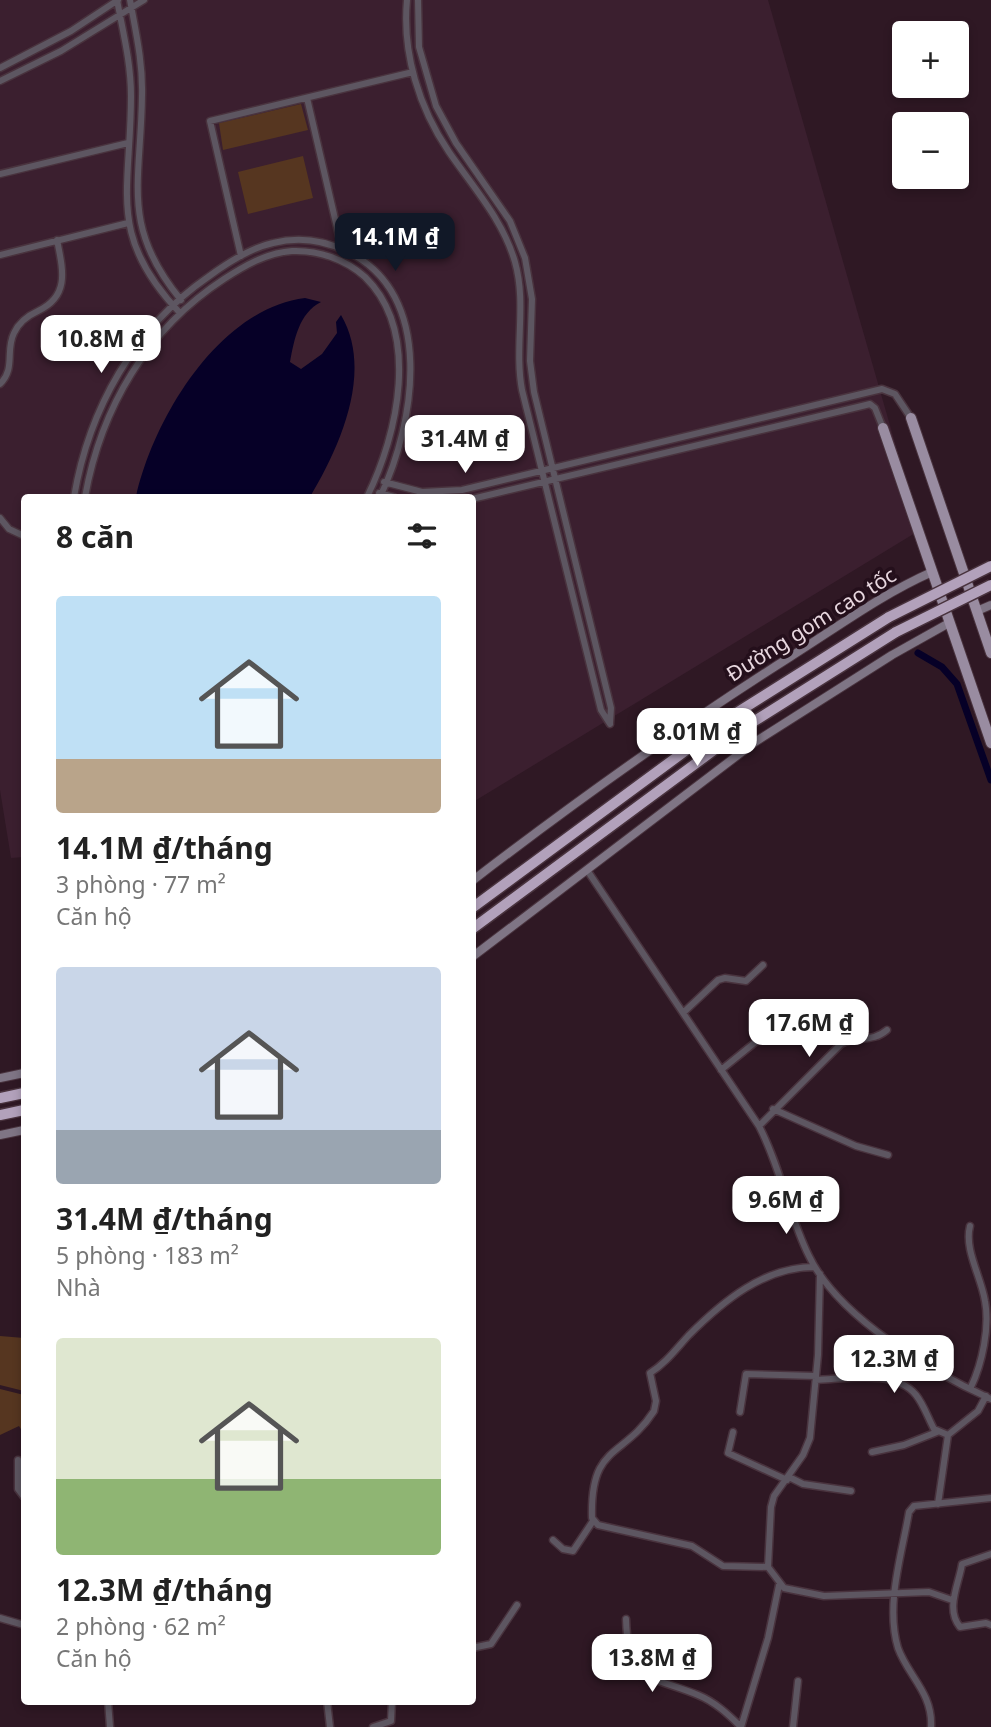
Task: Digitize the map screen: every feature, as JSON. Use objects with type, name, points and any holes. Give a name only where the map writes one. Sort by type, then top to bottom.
[{"type":"highway","points":[[476,905],[738,712],[890,617],[991,566]]},
{"type":"highway","points":[[476,926],[745,727],[896,632],[991,584]]},
{"type":"highway","points":[[0,1098],[21,1094]]},
{"type":"highway","points":[[0,1115],[21,1111]]},
{"type":"main road","points":[[911,418],[991,653]]},
{"type":"main road","points":[[883,428],[991,743]]},
{"type":"main road","name":"Đường gom cao tốc","points":[[476,878],[548,823],[731,694],[866,609],[932,572]]},
{"type":"main road","points":[[977,611],[991,605]]},
{"type":"main road","points":[[476,954],[755,742],[892,655],[949,623]]},
{"type":"main road","points":[[0,1078],[21,1074]]},
{"type":"main road","points":[[0,1135],[21,1131]]},
{"type":"street","points":[[0,68],[62,36],[118,0],[130,74],[125,193],[128,223],[139,257],[180,313]]},
{"type":"street","points":[[0,82],[61,51],[120,15],[131,4],[144,0]]},
{"type":"street","points":[[407,0],[406,32],[413,72],[434,127],[493,216],[515,262],[521,294],[519,374],[601,710],[610,724],[611,708],[531,376],[532,299],[525,258],[510,221],[456,143],[436,106],[419,47],[418,0]]},
{"type":"street","points":[[131,4],[142,73],[137,209],[152,256],[187,307]]},
{"type":"street","points":[[241,256],[210,121],[413,72]]},
{"type":"street","points":[[307,98],[342,249]]},
{"type":"street","points":[[0,174],[128,143]]},
{"type":"street","points":[[0,255],[128,223]]},
{"type":"street","points":[[0,384],[10,368],[10,343],[18,325],[49,305],[63,286],[64,270],[57,240]]},
{"type":"street","points":[[75,494],[84,452],[106,396],[136,345],[180,298],[241,256],[265,245],[288,240],[317,242],[342,249],[363,260],[385,282],[397,300],[406,324],[407,397],[401,433],[380,494]]},
{"type":"street","points":[[86,494],[96,452],[118,397],[151,344],[180,313],[229,276],[275,254],[302,251],[326,255],[360,273],[387,305],[397,348],[394,411],[368,494]]},
{"type":"street","points":[[375,479],[422,492],[448,492],[881,389],[895,394],[911,418]]},
{"type":"street","points":[[476,498],[862,405],[870,404],[875,408],[883,428]]},
{"type":"street","points":[[371,489],[378,494]]},
{"type":"street","points":[[0,519],[9,529],[21,535]]},
{"type":"street","points":[[587,870],[759,1126],[776,1162],[795,1221],[814,1267],[886,1339],[947,1378],[988,1397],[978,1411],[948,1435],[937,1504]]},
{"type":"street","points":[[684,1012],[718,980],[725,978],[745,981],[763,965]]},
{"type":"street","points":[[759,1126],[773,1109],[808,1079],[841,1044],[851,1039],[872,1039],[887,1030]]},
{"type":"street","points":[[720,1070],[758,1040]]},
{"type":"street","points":[[773,1109],[856,1146],[888,1154]]},
{"type":"street","points":[[970,1226],[969,1242],[986,1302],[982,1348],[971,1387]]},
{"type":"street","points":[[553,1540],[563,1549],[573,1551],[593,1521],[593,1491],[599,1467],[654,1411],[656,1401],[650,1373],[737,1293],[782,1272],[797,1267],[814,1267]]},
{"type":"street","points":[[625,1619],[628,1652],[643,1674],[703,1697],[723,1710],[741,1727],[768,1638],[779,1585],[768,1567],[772,1501],[808,1444],[816,1378],[820,1274]]},
{"type":"street","points":[[740,1412],[746,1374],[883,1379],[900,1383],[914,1392],[937,1432]]},
{"type":"street","points":[[733,1432],[728,1453],[803,1484],[851,1491]]},
{"type":"street","points":[[872,1452],[904,1446],[937,1432],[948,1435]]},
{"type":"street","points":[[18,1460],[18,1489],[21,1493]]},
{"type":"street","points":[[931,1727],[926,1695],[904,1660],[896,1641],[895,1592],[909,1510],[914,1506],[991,1498]]},
{"type":"street","points":[[593,1521],[692,1546],[723,1566],[768,1567]]},
{"type":"street","points":[[991,1554],[962,1564],[952,1600],[953,1611],[960,1626],[986,1622],[991,1625]]},
{"type":"street","points":[[779,1585],[824,1596],[895,1592],[909,1595],[929,1592],[952,1600]]},
{"type":"street","points":[[476,1647],[491,1644],[517,1605]]},
{"type":"street","points":[[0,1618],[21,1624]]},
{"type":"street","points":[[793,1727],[798,1681]]},
{"type":"street","points":[[108,1705],[110,1727]]},
{"type":"street","points":[[327,1705],[330,1727]]},
{"type":"street","points":[[373,1727],[391,1721],[393,1705]]},
{"type":"shaded area","points":[[0,0],[768,0],[920,530],[476,800],[476,494],[21,494],[21,857],[11,858],[0,790]]},
{"type":"shaded area","points":[[301,104],[308,130],[223,150],[219,123]]},
{"type":"shaded area","points":[[303,156],[313,198],[248,214],[238,172]]},
{"type":"shaded area","points":[[305,298],[321,302],[307,313],[296,336],[290,362],[301,369],[322,354],[337,333],[336,322],[341,315],[350,337],[354,384],[349,408],[342,432],[312,494],[137,494],[157,435],[194,373],[218,345],[244,323],[273,307]]},
{"type":"shaded area","points":[[0,1336],[21,1338],[21,1390],[0,1385]]},
{"type":"shaded area","points":[[0,1389],[21,1394],[21,1429],[19,1426],[0,1435]]},
{"type":"waterway","points":[[918,653],[942,667],[957,684],[991,780]]}]
